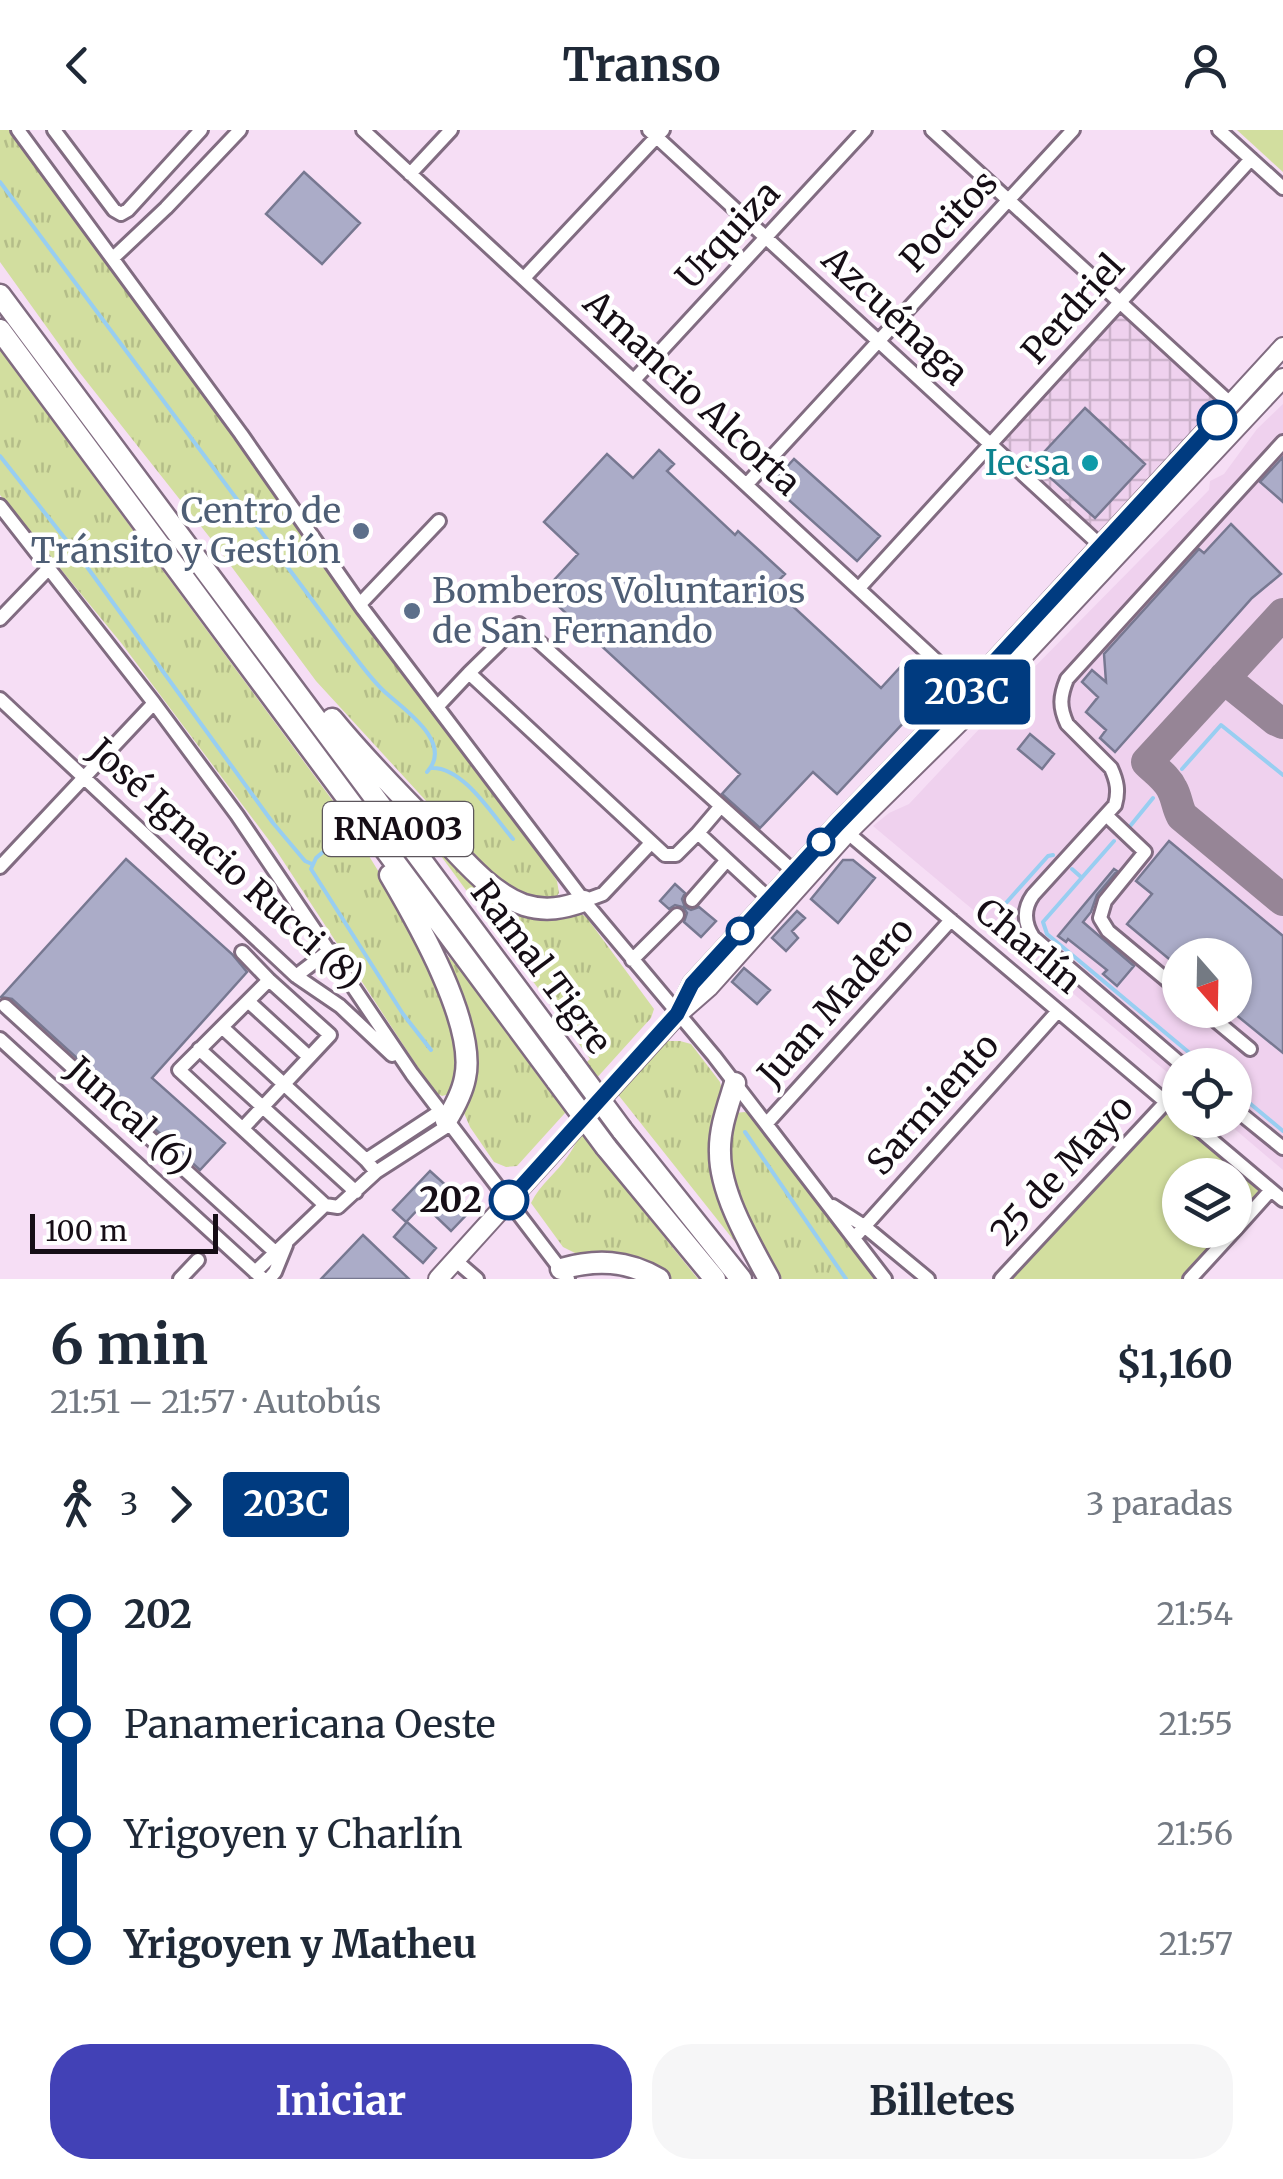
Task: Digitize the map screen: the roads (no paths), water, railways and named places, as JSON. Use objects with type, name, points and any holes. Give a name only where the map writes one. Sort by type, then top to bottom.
[{"type":"highway","name":"RNA003","points":[[0,295],[223,593]]},
{"type":"highway","name":"RNA003","points":[[0,330],[330,774]]},
{"type":"highway","points":[[223,593],[278,651],[380,774],[484,878],[512,900],[536,908],[550,910],[584,901]]},
{"type":"highway","name":"Ramal Tigre","points":[[223,593],[622,1130],[741,1279]]},
{"type":"highway","points":[[330,774],[419,926],[452,1003],[467,1065],[460,1096],[445,1119]]},
{"type":"highway","name":"Ramal Tigre","points":[[330,774],[606,1147],[715,1279]]},
{"type":"highway","points":[[735,1083],[721,1133],[722,1174],[736,1214],[769,1279]]},
{"type":"highway","points":[[565,1274],[592,1262],[608,1262],[640,1269],[658,1279]]},
{"type":"main road","points":[[974,696],[1101,546],[1283,348]]},
{"type":"main road","points":[[677,1014],[692,984],[794,872],[974,696],[1283,378]]},
{"type":"main road","points":[[1190,449],[1205,462]]},
{"type":"main road","points":[[438,1279],[677,1014],[709,987],[842,828]]},
{"type":"street","points":[[18,130],[437,707],[584,901],[767,1123],[885,1279]]},
{"type":"street","points":[[54,130],[121,214],[201,130]]},
{"type":"street","points":[[113,258],[240,130]]},
{"type":"street","name":"Amancio Alcorta","points":[[363,130],[974,696]]},
{"type":"street","points":[[410,174],[451,130]]},
{"type":"street","name":"Urquiza","points":[[634,380],[865,130]]},
{"type":"street","points":[[932,130],[1231,404]]},
{"type":"street","name":"Pocitos","points":[[747,484],[1073,130]]},
{"type":"street","points":[[1219,130],[1283,188]]},
{"type":"street","points":[[524,278],[656,132]]},
{"type":"street","name":"Azcuénaga","points":[[656,132],[1101,546]]},
{"type":"street","name":"Perdriel","points":[[859,588],[1251,159]]},
{"type":"street","points":[[1162,1048],[1032,937],[1027,928],[1027,903],[1115,805],[1118,796],[1111,768],[1067,724],[1060,697],[1067,679],[1283,442]]},
{"type":"street","points":[[0,506],[237,815],[412,1074],[565,1274]]},
{"type":"street","points":[[360,604],[439,520]]},
{"type":"street","points":[[0,619],[49,568]]},
{"type":"street","points":[[437,707],[519,624],[794,872]]},
{"type":"street","points":[[469,673],[665,855],[676,855],[720,806]]},
{"type":"street","name":"José Ignacio Rucci (8)","points":[[0,699],[296,976],[354,1018],[412,1074]]},
{"type":"street","points":[[0,867],[154,703]]},
{"type":"street","points":[[1106,815],[1145,852],[1105,901],[1100,918],[1108,931],[1162,976]]},
{"type":"street","name":"Charlín","points":[[842,828],[1162,1099]]},
{"type":"street","points":[[698,833],[770,900]]},
{"type":"street","points":[[584,901],[603,894],[651,843]]},
{"type":"street","points":[[692,900],[727,860]]},
{"type":"street","points":[[632,960],[677,916]]},
{"type":"street","name":"Juan Madero","points":[[767,1123],[951,920]]},
{"type":"street","points":[[296,976],[330,950]]},
{"type":"street","points":[[242,952],[330,1035],[243,1128]]},
{"type":"street","points":[[270,980],[178,1070],[325,1205],[338,1208],[376,1172],[445,1119]]},
{"type":"street","points":[[249,1002],[309,1057]]},
{"type":"street","points":[[5,1006],[274,1252]]},
{"type":"street","name":"Sarmiento","points":[[854,1238],[1058,1011]]},
{"type":"street","points":[[223,1028],[376,1172]]},
{"type":"street","points":[[1225,1028],[1249,1048]]},
{"type":"street","name":"Juncal (6)","points":[[0,1039],[263,1277]]},
{"type":"street","points":[[198,1049],[356,1192]]},
{"type":"street","name":"25 de Mayo","points":[[1001,1279],[1162,1106]]},
{"type":"street","points":[[366,1160],[445,1119]]},
{"type":"street","points":[[1252,1123],[1283,1148]]},
{"type":"street","points":[[1209,1138],[1283,1200]]},
{"type":"street","points":[[1252,1211],[1271,1190]]},
{"type":"street","points":[[823,1198],[928,1279]]},
{"type":"street","points":[[263,1277],[274,1252],[325,1205]]},
{"type":"street","points":[[263,1277],[275,1272],[287,1243]]},
{"type":"street","points":[[1190,1279],[1218,1248]]},
{"type":"street","points":[[180,1279],[198,1260]]},
{"type":"street","points":[[455,1260],[477,1279]]},
{"type":"waterway","points":[[0,182],[364,669],[424,728],[435,750],[427,772]]},
{"type":"waterway","points":[[0,456],[82,560],[273,823],[305,861],[312,864]]},
{"type":"waterway","points":[[1182,769],[1221,725],[1283,775]]},
{"type":"waterway","points":[[431,768],[454,775],[466,784],[513,839]]},
{"type":"waterway","points":[[1131,825],[1153,798]]},
{"type":"waterway","points":[[1114,841],[1043,922],[1047,934],[1184,1048]]},
{"type":"waterway","points":[[323,852],[311,869],[403,1014],[431,1050]]},
{"type":"waterway","points":[[1006,903],[1053,855]]},
{"type":"waterway","points":[[1072,869],[1081,877]]},
{"type":"waterway","points":[[1252,1105],[1283,1131]]},
{"type":"waterway","points":[[745,1132],[846,1279]]},
{"type":"place","name":"Iecsa","points":[[1090,463]]},
{"type":"place","name":"Centro de Tránsito y Gestión","points":[[361,531]]},
{"type":"place","name":"Bomberos Voluntarios de San Fernando","points":[[412,611]]},
{"type":"place","name":"202","points":[[509,1200]]}]
